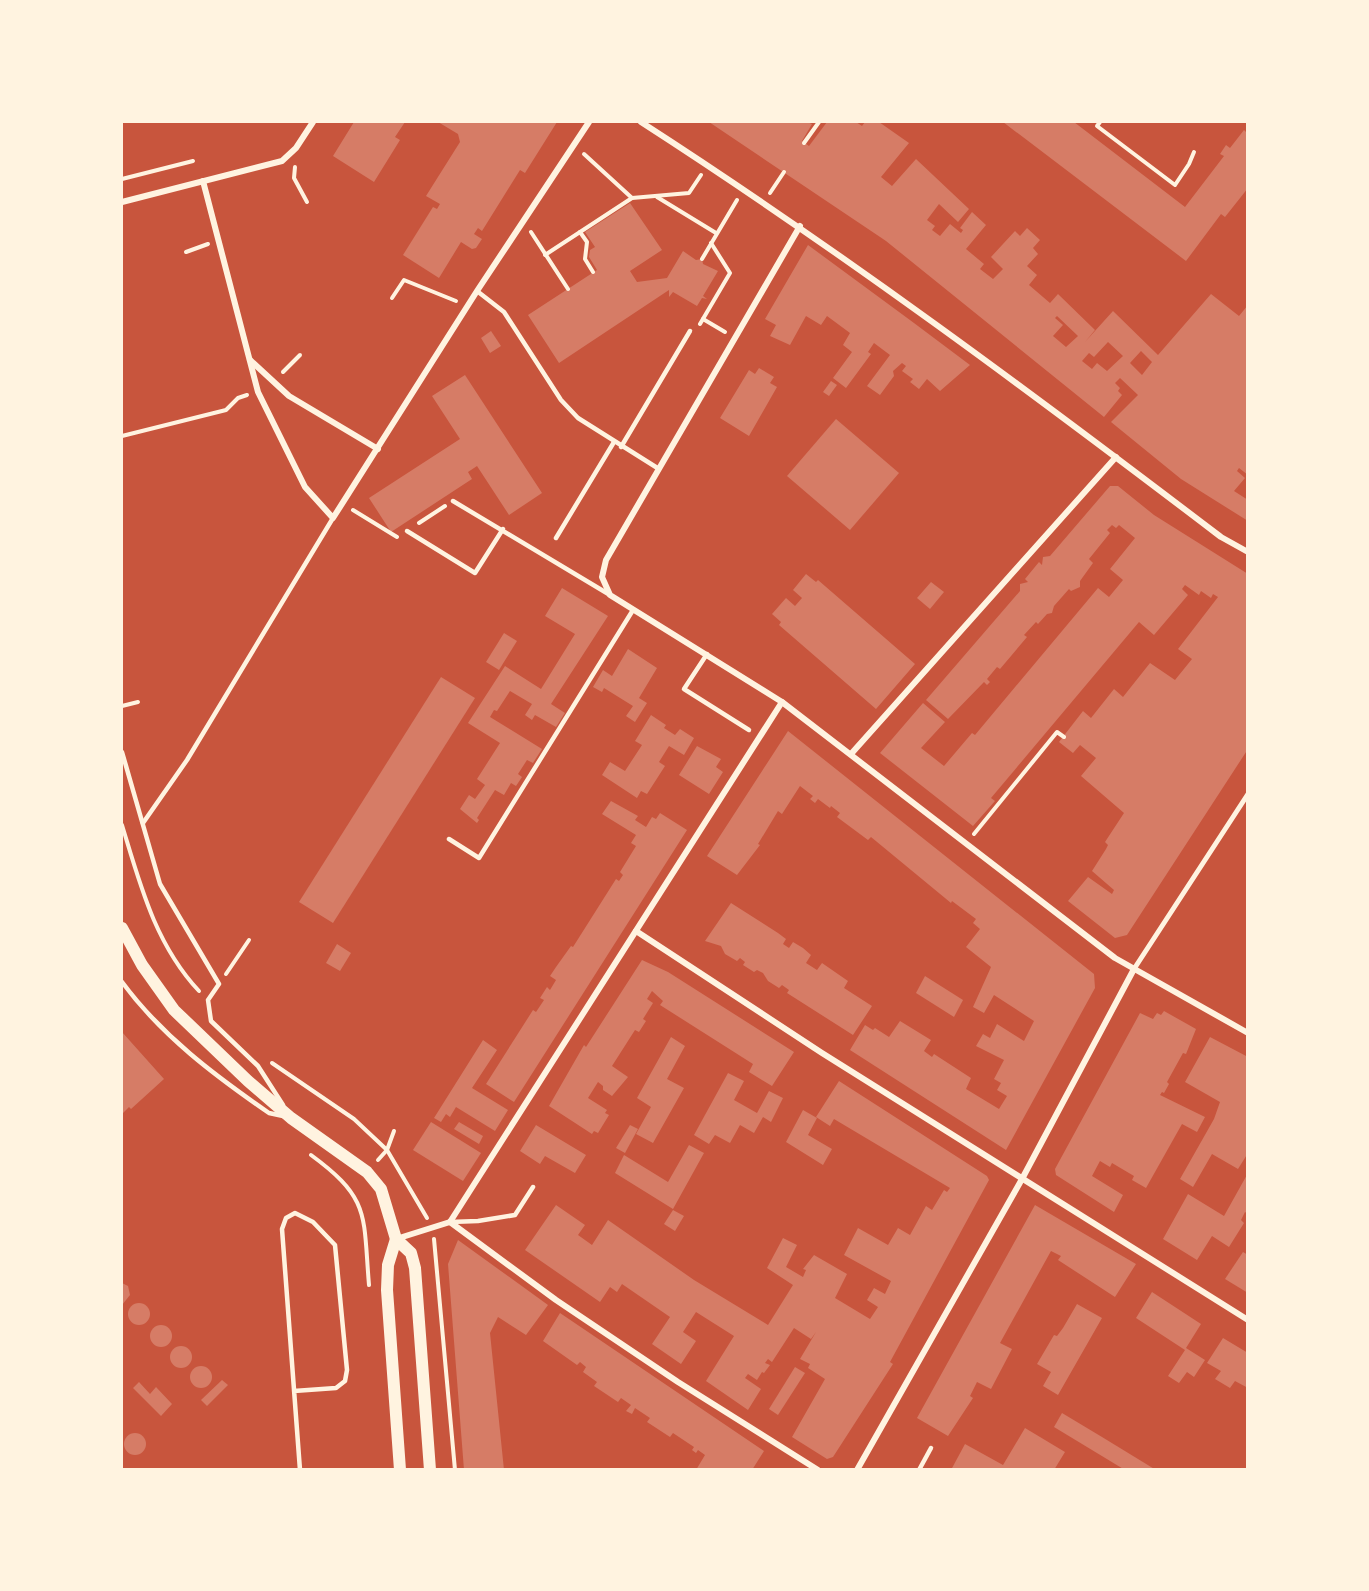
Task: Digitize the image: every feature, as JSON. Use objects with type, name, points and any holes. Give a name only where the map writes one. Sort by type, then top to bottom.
[{"type":"main road","points":[[122,928],[142,965],[174,1010],[248,1081],[291,1118],[367,1172],[381,1189],[396,1239],[411,1253],[415,1268],[430,1470]]},
{"type":"main road","points":[[396,1239],[388,1265],[387,1290],[400,1470]]},
{"type":"street","points":[[122,202],[282,161],[296,148],[313,122]]},
{"type":"street","points":[[203,181],[258,392],[305,487],[333,518],[572,144],[589,122]]},
{"type":"street","points":[[641,122],[765,201],[1116,457],[1221,537],[1248,552]]},
{"type":"street","points":[[800,226],[606,560],[602,577],[610,595],[782,702],[1115,958],[1248,1033]]},
{"type":"street","points":[[248,358],[288,396],[378,450]]},
{"type":"street","points":[[851,754],[1116,457]]},
{"type":"street","points":[[396,1239],[450,1222],[782,702]]},
{"type":"street","points":[[857,1470],[1022,1179],[1134,969],[1248,794]]},
{"type":"street","points":[[636,932],[822,1053],[1248,1320]]},
{"type":"street","points":[[450,1222],[556,1300],[678,1382],[818,1470]]},
{"type":"lane","points":[[477,291],[504,312],[561,400],[578,418],[659,469]]},
{"type":"lane","points":[[621,447],[690,331]]},
{"type":"lane","points":[[556,538],[614,442]]},
{"type":"lane","points":[[453,501],[610,595]]},
{"type":"lane","points":[[143,823],[187,760],[333,518]]},
{"type":"lane","points":[[407,531],[475,573],[503,529]]},
{"type":"lane","points":[[449,839],[479,858],[633,610]]},
{"type":"lane","points":[[706,654],[684,689],[749,730]]},
{"type":"lane","points":[[122,752],[152,857],[167,897],[219,984],[208,1000],[211,1021],[258,1066],[291,1118]]},
{"type":"lane","points":[[122,982],[143,1010],[195,1060],[269,1113],[291,1118]]},
{"type":"lane","points":[[450,1222],[515,1215],[533,1187]]},
{"type":"lane","points":[[294,1390],[336,1388],[345,1382],[347,1371],[335,1245],[313,1222],[296,1213],[285,1218],[282,1229],[294,1390],[300,1470]]},
{"type":"lane","points":[[920,1470],[932,1448]]},
{"type":"path","points":[[804,143],[819,122]]},
{"type":"path","points":[[1100,122],[1097,126],[1175,184],[1189,164],[1194,152]]},
{"type":"path","points":[[572,144],[632,198]]},
{"type":"path","points":[[296,148],[294,178],[307,202]]},
{"type":"path","points":[[122,179],[193,161]]},
{"type":"path","points":[[545,255],[632,198],[689,193],[708,165]]},
{"type":"path","points":[[765,201],[784,172]]},
{"type":"path","points":[[702,258],[744,188]]},
{"type":"path","points":[[656,196],[716,233]]},
{"type":"path","points":[[523,220],[568,289]]},
{"type":"path","points":[[580,232],[587,242],[585,259],[593,272]]},
{"type":"path","points":[[186,252],[217,241]]},
{"type":"path","points":[[690,331],[696,329],[703,319],[730,273],[711,243]]},
{"type":"path","points":[[392,298],[404,280],[468,306]]},
{"type":"path","points":[[703,319],[736,339]]},
{"type":"path","points":[[122,436],[226,410],[238,398],[258,392]]},
{"type":"path","points":[[122,706],[138,702]]},
{"type":"path","points":[[965,844],[1058,732],[1064,737]]},
{"type":"path","points":[[122,825],[149,914],[183,971],[208,1000]]},
{"type":"path","points":[[219,984],[249,940]]},
{"type":"path","points":[[262,1057],[354,1119],[387,1150],[418,1198],[431,1227],[455,1470]]},
{"type":"path","points":[[367,1172],[387,1150],[394,1131]]},
{"type":"path","points":[[303,1149],[340,1176],[360,1206],[370,1296]]},
{"type":"building","points":[[354,122],[405,122],[395,137],[400,140],[374,182],[333,156]]},
{"type":"building","points":[[438,122],[557,122],[525,173],[520,170],[482,231],[478,228],[474,234],[482,239],[476,248],[472,249],[461,242],[439,278],[403,255],[433,207],[437,209],[440,204],[426,196],[460,142],[458,134]]},
{"type":"building","points":[[709,122],[807,122],[812,124],[802,141],[809,146],[827,122],[856,122],[862,126],[865,122],[879,122],[909,143],[881,177],[892,186],[916,159],[969,209],[958,222],[939,204],[927,220],[935,226],[932,230],[940,236],[950,224],[961,233],[963,230],[960,228],[972,212],[986,225],[966,249],[984,264],[980,269],[993,279],[1003,269],[991,257],[1015,231],[1020,236],[1027,228],[1040,240],[1033,248],[1038,254],[1027,266],[1037,275],[1029,285],[1050,303],[1058,294],[1095,330],[1085,342],[1113,311],[1158,355],[1211,294],[1239,316],[1248,305],[1248,475],[1239,468],[1237,471],[1245,478],[1234,491],[1248,500],[1248,521],[1181,479],[1111,422],[1138,395],[1120,378],[1115,383],[1122,395],[1104,417],[886,241]],"holes":[[[1057,316],[1078,336],[1066,347],[1053,336],[1063,325],[1055,318]],[[1108,342],[1123,356],[1107,371],[1097,363],[1092,369],[1082,361],[1089,353],[1094,357]],[[1141,351],[1152,362],[1142,375],[1130,363]]]},
{"type":"building","points":[[1003,122],[1074,122],[1185,207],[1224,156],[1220,154],[1226,145],[1230,148],[1244,130],[1248,134],[1248,188],[1225,217],[1221,214],[1186,261]]},
{"type":"building","points":[[630,203],[662,250],[630,271],[637,282],[667,278],[683,251],[696,260],[702,259],[703,264],[718,271],[703,296],[707,299],[702,298],[697,306],[673,292],[669,297],[669,290],[559,363],[528,315],[597,270],[589,257],[590,250],[595,247],[585,232]]},
{"type":"building","points":[[808,245],[970,365],[940,391],[927,379],[919,389],[910,382],[913,379],[902,371],[906,366],[902,363],[893,371],[894,376],[880,395],[867,386],[890,355],[874,343],[868,352],[871,354],[846,388],[833,378],[852,352],[843,345],[850,333],[827,316],[821,325],[806,316],[790,345],[770,336],[776,325],[765,319]]},
{"type":"building","points":[[491,331],[501,346],[490,353],[481,338]]},
{"type":"building","points":[[759,368],[774,377],[770,383],[777,387],[749,436],[720,418],[749,370],[755,374]]},
{"type":"building","points":[[465,375],[542,493],[509,515],[477,466],[468,472],[472,479],[391,532],[369,498],[460,439],[432,396]]},
{"type":"building","points":[[831,381],[837,385],[829,396],[823,392]]},
{"type":"building","points":[[836,419],[899,473],[850,530],[787,476]]},
{"type":"building","points":[[1110,486],[1118,486],[1154,515],[1248,574],[1248,749],[1127,935],[1115,938],[1068,901],[1088,877],[1112,894],[1114,890],[1092,871],[1108,845],[1105,842],[1124,813],[1081,776],[1096,758],[1080,745],[1073,753],[1059,742],[1083,711],[1091,718],[1114,689],[1123,697],[1150,663],[1175,680],[1192,659],[1178,649],[1218,597],[1213,594],[1211,598],[1201,591],[1199,595],[1185,585],[1182,589],[1188,595],[1154,635],[1139,622],[991,798],[995,801],[973,826],[880,753],[923,703],[945,722],[921,748],[944,766],[972,733],[975,735],[1098,588],[1109,597],[1123,580],[1110,569],[1135,538],[1119,525],[1116,528],[1112,525],[1107,530],[1110,533],[1089,559],[1093,563],[1080,581],[1080,587],[1071,591],[1069,589],[1054,606],[1052,613],[1047,614],[1038,624],[1036,622],[1024,635],[1027,637],[1000,669],[997,667],[987,679],[990,682],[987,685],[984,682],[948,719],[926,700],[1020,591],[1020,584],[1028,582],[1025,579],[1039,562],[1042,565],[1043,557],[1050,556]]},
{"type":"building","points":[[806,574],[816,582],[818,580],[915,664],[876,709],[779,625],[781,622],[772,614],[786,598],[795,606],[802,598],[793,590]]},
{"type":"building","points":[[931,582],[944,592],[930,609],[917,598]]},
{"type":"building","points":[[562,588],[608,616],[551,704],[565,713],[556,727],[535,715],[532,720],[525,715],[532,704],[510,691],[497,711],[494,710],[490,717],[542,749],[533,763],[527,760],[518,774],[522,777],[516,786],[511,783],[504,795],[495,790],[477,818],[479,820],[477,823],[460,809],[469,795],[475,799],[485,785],[477,779],[500,743],[468,723],[505,666],[541,689],[575,634],[545,616]]},
{"type":"building","points":[[504,633],[517,641],[499,670],[486,662]]},
{"type":"building","points":[[628,649],[657,668],[639,698],[647,703],[635,722],[626,716],[633,706],[604,688],[602,692],[593,687],[603,670],[612,676]]},
{"type":"building","points":[[441,677],[475,698],[333,923],[299,902]]},
{"type":"building","points":[[651,715],[666,725],[664,728],[675,735],[680,729],[694,738],[684,755],[669,746],[659,762],[665,766],[647,794],[641,791],[637,798],[602,775],[610,762],[625,771],[642,745],[635,741]]},
{"type":"building","points":[[788,731],[1094,974],[1095,988],[1006,1150],[850,1050],[865,1025],[889,1037],[900,1021],[931,1040],[924,1051],[932,1057],[934,1054],[971,1078],[966,1089],[999,1109],[1007,1096],[997,1090],[1001,1083],[994,1079],[1004,1060],[976,1046],[983,1034],[990,1038],[997,1024],[1024,1041],[1034,1021],[994,995],[984,1013],[973,1007],[991,967],[966,947],[980,929],[973,923],[976,919],[952,901],[951,903],[871,837],[868,840],[837,817],[840,813],[831,806],[830,808],[818,799],[815,803],[810,799],[813,796],[800,786],[782,814],[778,811],[758,844],[760,845],[737,875],[707,856]]},
{"type":"building","points":[[697,746],[721,759],[716,767],[723,772],[709,794],[679,775]]},
{"type":"building","points":[[611,801],[638,816],[635,820],[646,827],[652,817],[656,819],[660,813],[687,830],[514,1102],[486,1084],[533,1010],[536,1012],[544,1000],[540,998],[547,987],[550,990],[556,980],[550,976],[571,946],[573,947],[616,879],[619,881],[623,875],[620,872],[636,846],[631,843],[636,835],[602,814]]},
{"type":"building","points":[[731,903],[786,939],[783,944],[789,948],[793,942],[803,948],[811,955],[806,963],[817,970],[822,963],[848,981],[844,988],[872,1006],[853,1035],[787,993],[789,990],[782,985],[779,988],[768,981],[763,973],[757,970],[754,972],[743,965],[745,962],[740,958],[737,961],[725,954],[721,946],[705,941]]},
{"type":"building","points":[[337,944],[351,953],[340,971],[326,963]]},
{"type":"building","points":[[642,960],[668,972],[794,1052],[772,1086],[749,1072],[753,1064],[660,1005],[663,1001],[652,991],[647,999],[653,1003],[643,1019],[646,1021],[639,1032],[635,1030],[612,1066],[628,1077],[612,1096],[603,1090],[603,1086],[598,1082],[588,1098],[607,1110],[605,1113],[609,1115],[598,1133],[594,1131],[592,1134],[549,1106],[584,1045],[586,1047]]},
{"type":"building","points":[[925,976],[963,1000],[954,1017],[916,993]]},
{"type":"building","points":[[1164,1011],[1196,1029],[1186,1054],[1183,1053],[1167,1082],[1169,1084],[1164,1093],[1160,1095],[1205,1117],[1197,1132],[1182,1124],[1146,1188],[1132,1180],[1134,1176],[1112,1163],[1110,1167],[1100,1161],[1092,1176],[1123,1195],[1114,1212],[1056,1175],[1055,1169],[1140,1013],[1153,1019],[1157,1013],[1161,1015]]},
{"type":"building","points":[[122,1032],[164,1079],[131,1109],[129,1107],[122,1114]]},
{"type":"building","points":[[671,1037],[685,1046],[667,1079],[684,1088],[653,1143],[636,1134],[651,1107],[637,1098]]},
{"type":"building","points":[[1210,1037],[1248,1057],[1248,1153],[1238,1169],[1212,1154],[1193,1187],[1180,1179],[1214,1119],[1220,1102],[1185,1082]]},
{"type":"building","points":[[483,1040],[497,1050],[472,1088],[508,1110],[495,1131],[456,1107],[450,1117],[446,1114],[441,1122],[434,1118]]},
{"type":"building","points":[[728,1073],[744,1081],[734,1100],[757,1113],[769,1091],[783,1098],[771,1122],[763,1117],[754,1133],[740,1125],[730,1143],[715,1135],[709,1144],[694,1135]]},
{"type":"building","points":[[839,1081],[987,1176],[989,1180],[890,1362],[893,1364],[833,1457],[827,1459],[792,1437],[825,1379],[808,1368],[810,1364],[800,1359],[816,1332],[811,1339],[794,1328],[772,1362],[768,1359],[765,1363],[770,1365],[757,1380],[748,1374],[745,1378],[761,1389],[748,1410],[706,1381],[734,1336],[696,1312],[683,1332],[696,1341],[681,1364],[652,1344],[670,1317],[622,1284],[617,1292],[610,1287],[600,1302],[525,1250],[556,1205],[585,1225],[578,1235],[592,1245],[608,1220],[694,1280],[768,1325],[793,1285],[767,1268],[783,1238],[797,1245],[786,1267],[803,1277],[806,1270],[803,1269],[814,1255],[847,1274],[835,1298],[870,1319],[878,1307],[867,1300],[874,1288],[885,1294],[891,1281],[844,1255],[858,1228],[888,1245],[898,1228],[910,1235],[926,1206],[932,1210],[944,1190],[947,1192],[950,1188],[834,1119],[830,1126],[816,1117]]},
{"type":"building","points":[[803,1110],[817,1118],[808,1135],[832,1149],[823,1165],[786,1142]]},
{"type":"building","points":[[431,1122],[481,1153],[463,1181],[413,1150]]},
{"type":"building","points":[[459,1122],[483,1136],[479,1144],[454,1129]]},
{"type":"building","points":[[536,1125],[586,1155],[575,1173],[545,1156],[540,1164],[520,1151]]},
{"type":"building","points":[[630,1125],[638,1129],[625,1153],[616,1148]]},
{"type":"building","points":[[689,1145],[704,1153],[673,1209],[615,1173],[624,1155],[668,1182]]},
{"type":"building","points":[[1248,1173],[1248,1214],[1245,1212],[1241,1220],[1244,1223],[1229,1247],[1212,1236],[1197,1260],[1163,1239],[1188,1194],[1224,1216]]},
{"type":"building","points":[[1035,1205],[1136,1264],[1115,1297],[1058,1260],[1061,1256],[1051,1251],[1000,1343],[1012,1349],[991,1389],[977,1382],[970,1396],[973,1398],[948,1436],[917,1418]]},
{"type":"building","points":[[673,1210],[684,1216],[675,1231],[664,1224]]},
{"type":"building","points":[[458,1240],[548,1305],[526,1335],[498,1317],[490,1333],[504,1470],[464,1470],[448,1264]]},
{"type":"building","points":[[1243,1252],[1248,1255],[1248,1293],[1225,1279]]},
{"type":"building","points":[[122,1283],[128,1286],[130,1295],[122,1305]]},
{"type":"building","points":[[1152,1292],[1201,1324],[1186,1348],[1205,1360],[1194,1377],[1187,1372],[1179,1383],[1168,1376],[1185,1350],[1136,1318]]},
{"type":"building","points":[[135,1303],[143,1303],[150,1310],[150,1318],[143,1325],[135,1325],[128,1318],[128,1310]]},
{"type":"building","points":[[1077,1304],[1102,1318],[1058,1395],[1043,1386],[1051,1372],[1037,1364],[1054,1335],[1057,1336],[1063,1328]]},
{"type":"building","points":[[560,1313],[764,1451],[752,1470],[696,1470],[705,1455],[698,1450],[696,1453],[692,1450],[694,1447],[673,1433],[670,1437],[647,1422],[650,1418],[635,1408],[632,1414],[626,1411],[631,1405],[621,1398],[618,1402],[594,1386],[597,1382],[583,1372],[586,1367],[580,1362],[577,1365],[543,1341]]},
{"type":"building","points":[[157,1325],[165,1325],[172,1332],[172,1340],[165,1347],[157,1347],[150,1340],[150,1332]]},
{"type":"building","points":[[1223,1338],[1248,1353],[1248,1388],[1235,1381],[1230,1388],[1215,1379],[1221,1371],[1207,1363]]},
{"type":"building","points":[[177,1346],[185,1346],[192,1353],[192,1361],[185,1368],[177,1368],[170,1361],[170,1353]]},
{"type":"building","points":[[197,1366],[205,1366],[212,1373],[212,1381],[205,1388],[197,1388],[190,1381],[190,1373]]},
{"type":"building","points":[[795,1367],[805,1373],[778,1415],[769,1409]]},
{"type":"building","points":[[222,1380],[228,1385],[207,1406],[201,1400]]},
{"type":"building","points":[[139,1382],[150,1394],[156,1387],[172,1404],[161,1416],[133,1388]]},
{"type":"building","points":[[1062,1413],[1156,1470],[1125,1470],[1054,1427]]},
{"type":"building","points":[[1025,1428],[1065,1452],[1054,1470],[951,1470],[965,1444],[1003,1465]]},
{"type":"building","points":[[131,1433],[139,1433],[146,1440],[146,1448],[139,1455],[131,1455],[124,1448],[124,1440]]}]
